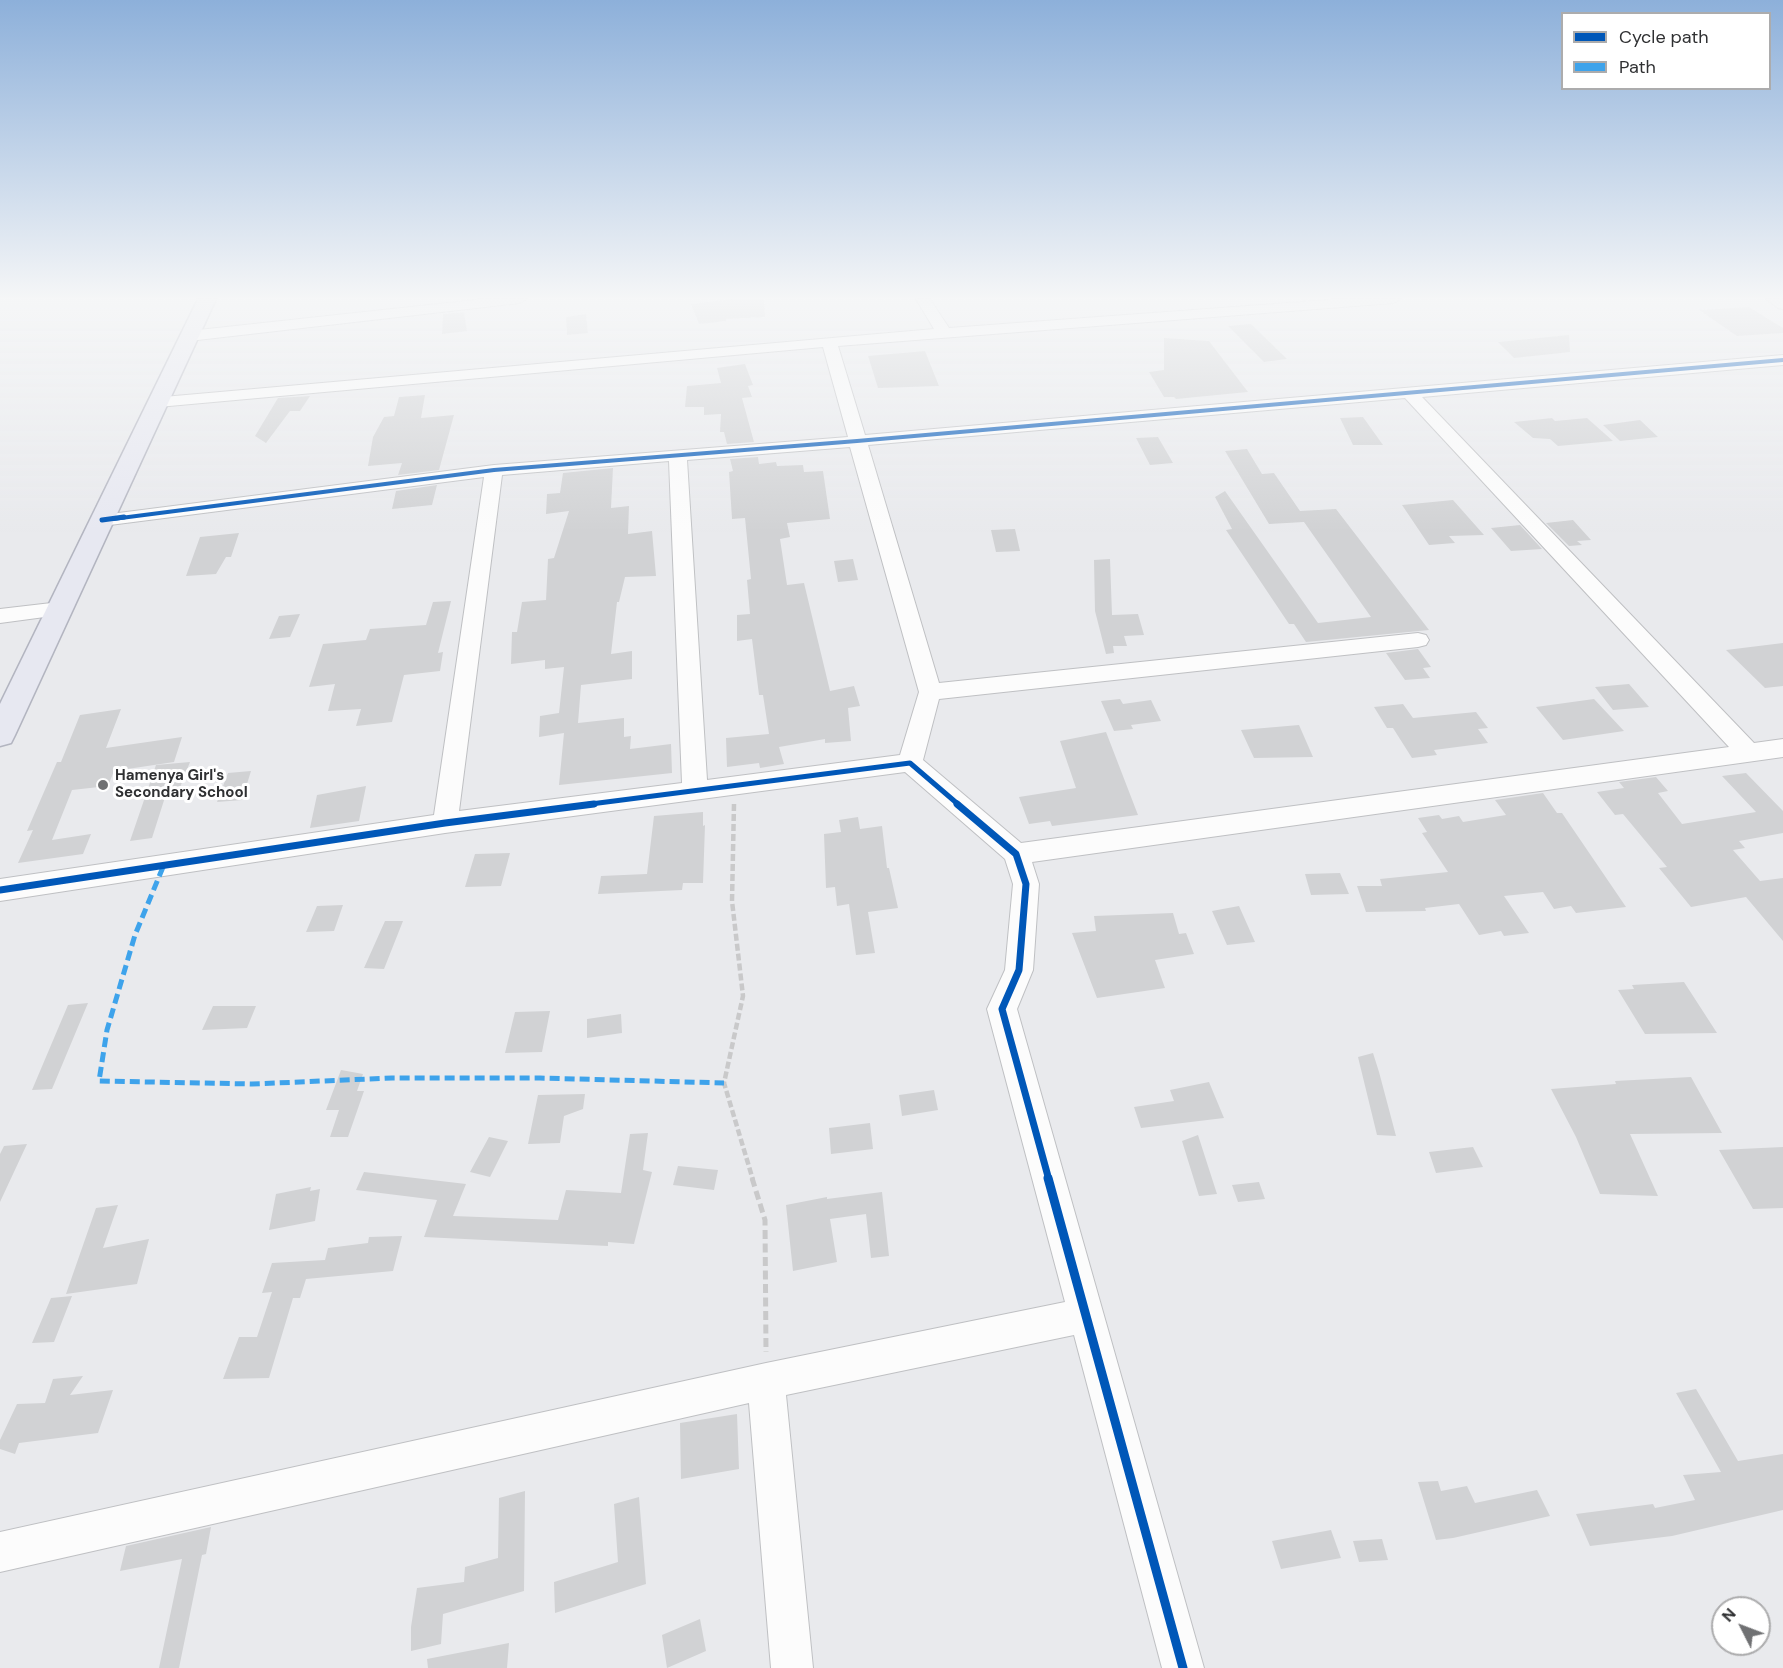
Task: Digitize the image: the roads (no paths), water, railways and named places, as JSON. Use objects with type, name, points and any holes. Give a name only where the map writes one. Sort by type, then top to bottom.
[{"type":"highway","points":[[0,735],[170,377]]},
{"type":"street","points":[[158,402],[439,377]]},
{"type":"street","points":[[839,377],[930,692],[910,762]]},
{"type":"street","points":[[102,520],[494,470],[1592,377]]},
{"type":"street","points":[[1409,393],[1749,753]]},
{"type":"street","points":[[678,455],[695,791]]},
{"type":"street","points":[[445,823],[494,470]]},
{"type":"street","points":[[0,616],[60,609]]},
{"type":"street","points":[[930,692],[1418,640]]},
{"type":"street","points":[[1016,854],[1783,748]]},
{"type":"street","points":[[0,890],[445,823],[910,762],[1016,854],[1026,884],[1019,970],[1002,1009],[1183,1668]]},
{"type":"street","points":[[0,1552],[766,1381],[1086,1316]]},
{"type":"street","points":[[766,1381],[792,1668]]},
{"type":"place","name":"Hamenya Girl's Secondary School","points":[[103,785]]}]
